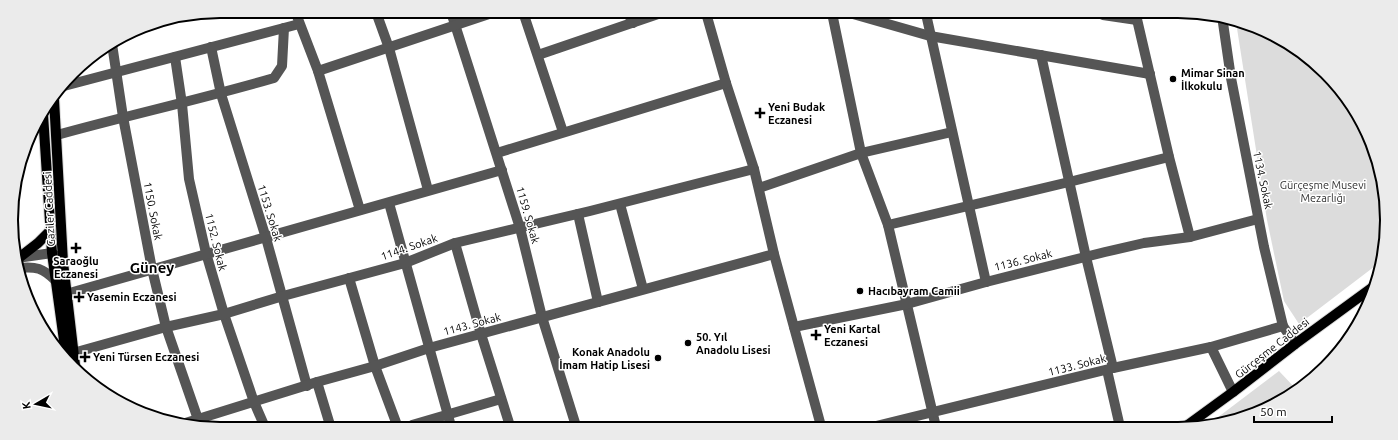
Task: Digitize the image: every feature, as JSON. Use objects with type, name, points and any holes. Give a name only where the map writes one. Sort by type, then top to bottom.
[{"type":"main road","name":"Gaziler Caddesi","points":[[54,105],[69,354]]},
{"type":"main road","name":"Gaziler Caddesi","points":[[43,122],[52,253],[69,354]]},
{"type":"main road","points":[[21,255],[38,243],[50,231]]},
{"type":"main road","name":"Gürçeşme Caddesi","points":[[1192,422],[1367,292]]},
{"type":"street","points":[[297,18],[318,71],[360,210]]},
{"type":"street","points":[[378,18],[388,48],[428,190]]},
{"type":"street","name":"1159. Sokak","points":[[453,18],[520,228],[542,317],[575,422]]},
{"type":"street","points":[[318,71],[477,18]]},
{"type":"street","points":[[525,18],[563,132]]},
{"type":"street","points":[[630,18],[633,23]]},
{"type":"street","points":[[538,55],[647,18]]},
{"type":"street","points":[[707,18],[726,83],[754,169],[774,254],[820,422]]},
{"type":"street","points":[[833,18],[861,153],[888,225],[935,422]]},
{"type":"street","points":[[867,18],[930,36],[1150,74]]},
{"type":"street","points":[[927,18],[986,282]]},
{"type":"street","points":[[1136,18],[1169,157],[1190,237]]},
{"type":"street","name":"1134. Sokak","points":[[1223,23],[1232,85],[1258,219],[1283,326],[1295,344]]},
{"type":"street","points":[[70,84],[299,24]]},
{"type":"street","points":[[57,135],[123,117],[221,94],[274,78],[282,66],[284,28]]},
{"type":"street","name":"1153. Sokak","points":[[211,47],[221,94],[283,296],[312,384],[329,422]]},
{"type":"street","name":"1150. Sokak","points":[[113,49],[123,117],[152,269],[166,327],[199,421]]},
{"type":"street","points":[[1041,55],[1110,369],[1119,422]]},
{"type":"street","name":"1152. Sokak","points":[[175,57],[182,104],[189,179],[206,254],[224,314],[254,402],[263,422]]},
{"type":"street","points":[[497,153],[726,83]]},
{"type":"street","points":[[759,188],[861,153],[952,132]]},
{"type":"street","points":[[888,225],[1169,157]]},
{"type":"street","name":"1144. Sokak","points":[[69,354],[166,327],[224,314],[283,296],[405,263],[455,243],[620,204],[754,169]]},
{"type":"street","points":[[66,294],[502,170]]},
{"type":"street","points":[[389,202],[450,422]]},
{"type":"street","points":[[620,204],[643,289]]},
{"type":"street","points":[[578,214],[598,302]]},
{"type":"street","name":"1136. Sokak","points":[[794,327],[907,304],[986,282],[1086,257],[1144,243],[1190,237],[1258,219]]},
{"type":"street","points":[[455,243],[481,334],[509,422]]},
{"type":"street","points":[[22,257],[52,253],[64,262]]},
{"type":"street","name":"1143. Sokak","points":[[201,421],[254,402],[375,366],[429,348],[774,254]]},
{"type":"street","points":[[24,267],[31,266],[42,270],[49,274],[56,282]]},
{"type":"street","points":[[349,278],[375,366],[396,422]]},
{"type":"street","name":"1133. Sokak","points":[[892,422],[1110,369],[1211,347],[1283,326]]},
{"type":"street","points":[[1211,347],[1234,392]]},
{"type":"street","points":[[423,422],[501,399]]},
{"type":"green space","name":"Gürçeşme Musevi Mezarlığı","points":[[1237,27],[1255,33],[1279,45],[1301,60],[1330,87],[1353,119],[1365,143],[1373,168],[1380,207],[1380,233],[1374,267],[1299,324],[1284,301],[1267,220]]},
{"type":"green space","points":[[1279,371],[1293,386],[1279,395],[1255,407],[1217,418]]},
{"type":"place","name":"Mimar Sinan İlkokulu","points":[[1173,79]]},
{"type":"place","name":"Yeni Budak Eczanesi","points":[[760,113]]},
{"type":"place","name":"Saraoğlu Eczanesi","points":[[76,248]]},
{"type":"place","name":"Hacıbayram Camii","points":[[860,291]]},
{"type":"place","name":"Yasemin Eczanesi","points":[[79,297]]},
{"type":"place","name":"Yeni Kartal Eczanesi","points":[[816,335]]},
{"type":"place","name":"50. Yıl Anadolu Lisesi","points":[[688,343]]},
{"type":"place","name":"Yeni Türsen Eczanesi","points":[[85,357]]},
{"type":"place","name":"Konak Anadolu İmam Hatip Lisesi","points":[[658,358]]},
{"type":"district","name":"Güney","points":[[152,267]]}]
